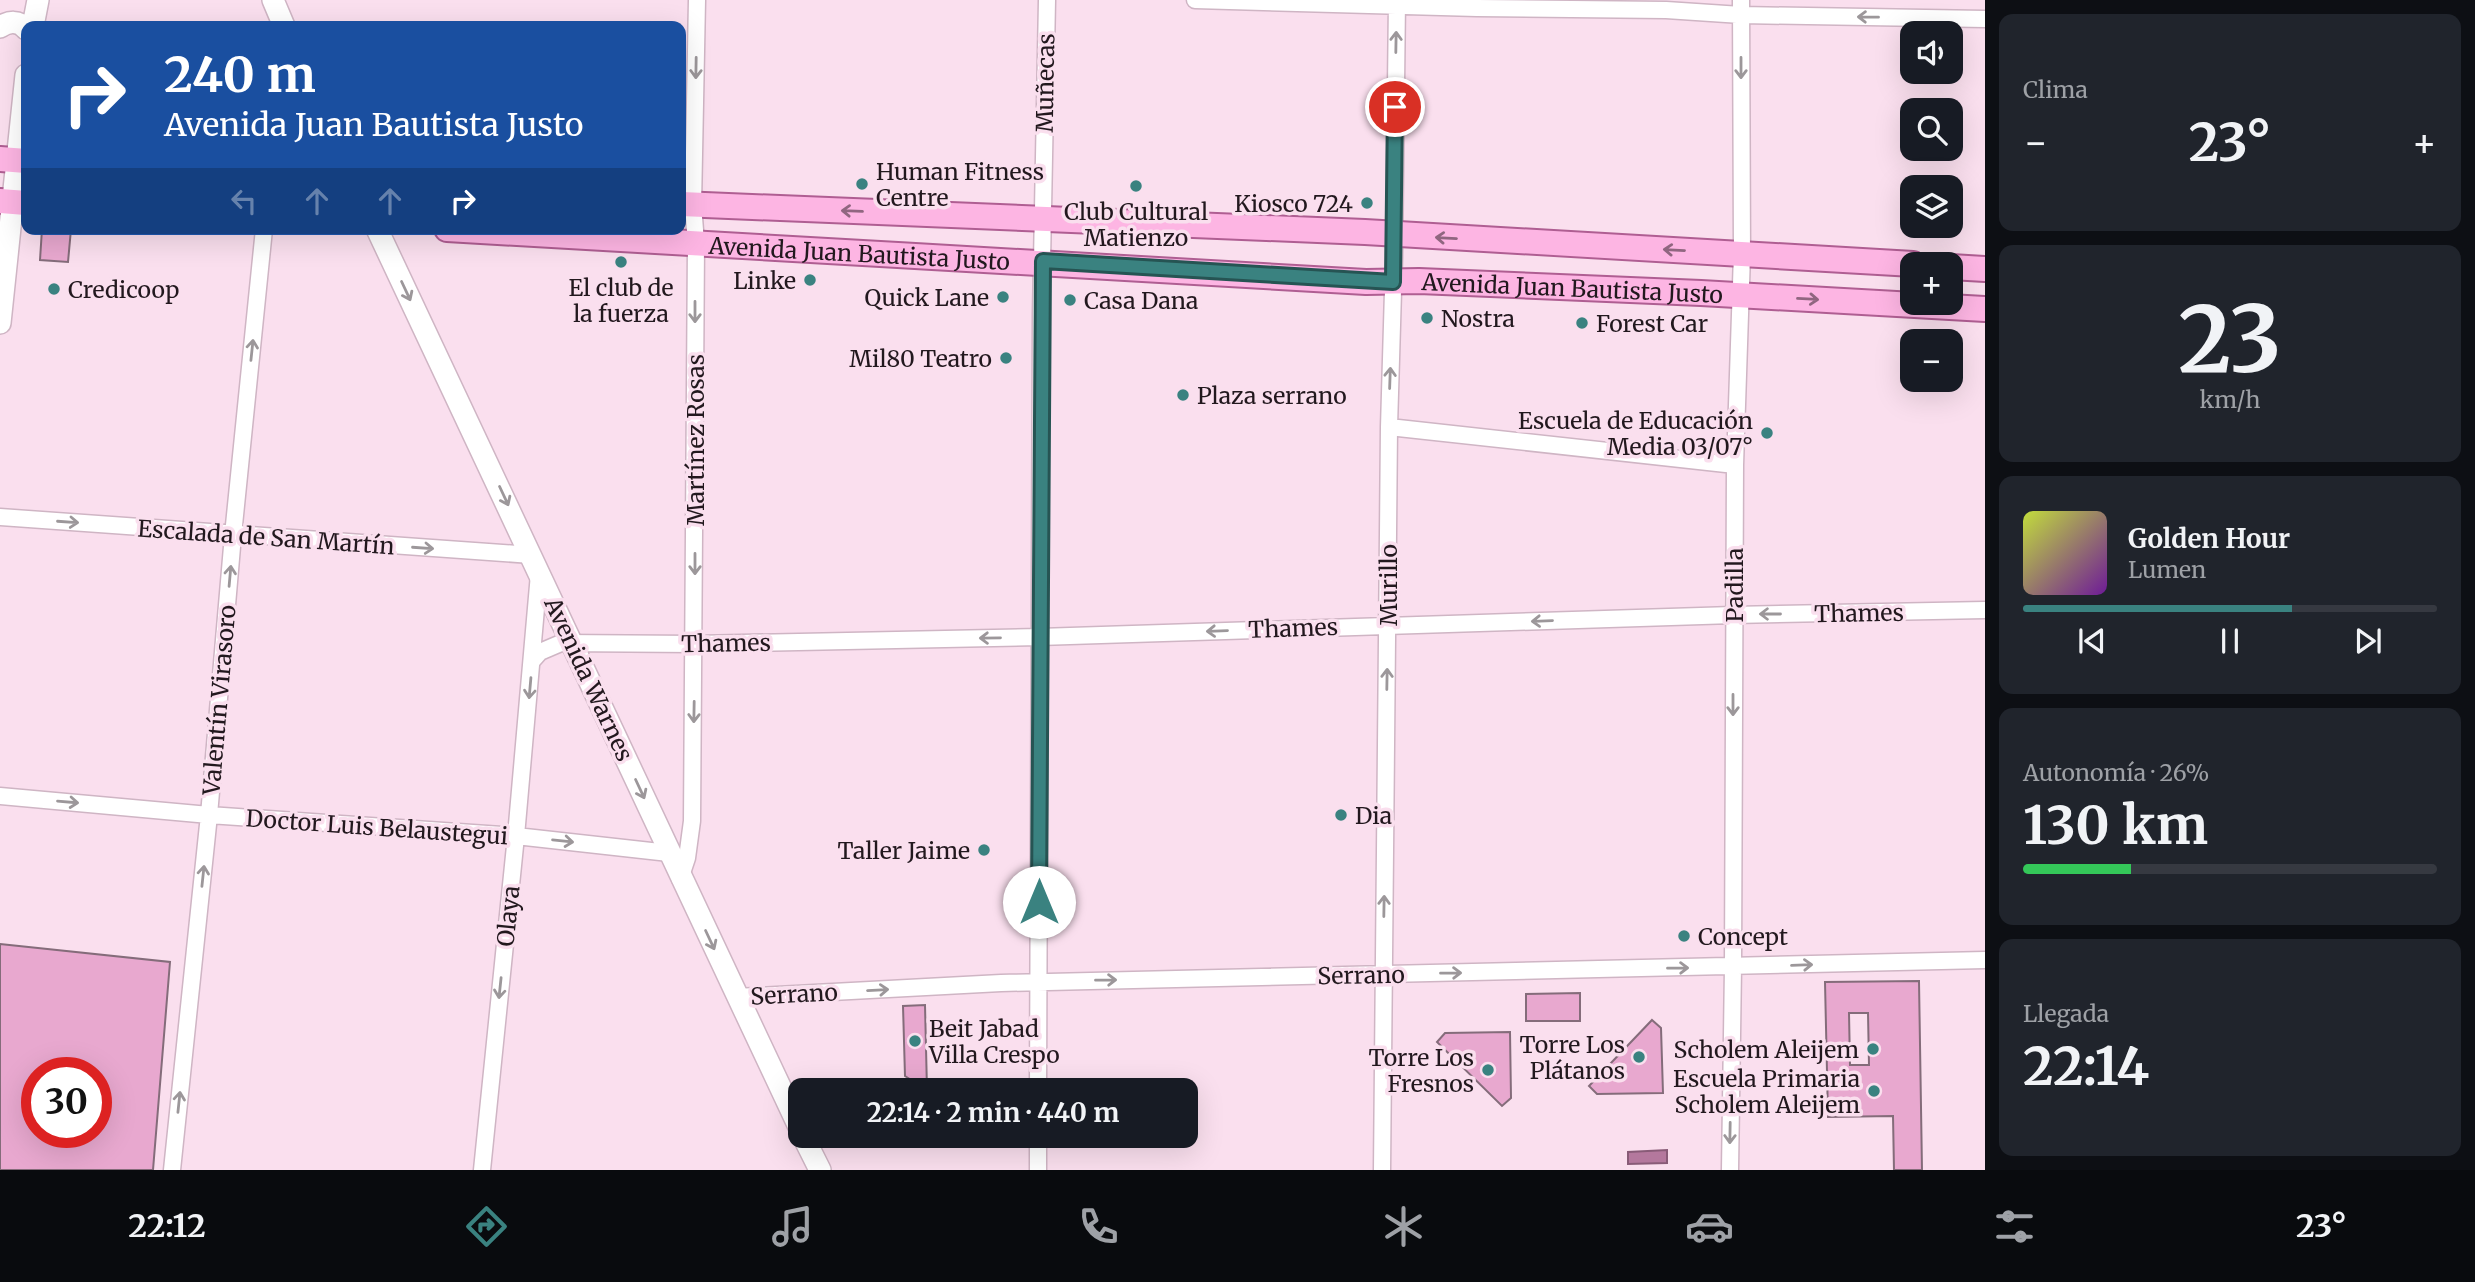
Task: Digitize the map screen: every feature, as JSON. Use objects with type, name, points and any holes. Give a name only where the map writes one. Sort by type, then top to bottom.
[{"type":"main road","points":[[34,21],[38,0]]},
{"type":"main road","points":[[273,0],[282,21]]},
{"type":"main road","points":[[0,27],[15,22],[21,26]]},
{"type":"main road","points":[[0,323],[21,110]]},
{"type":"main road","name":"Avenida Juan Bautista Justo","points":[[687,205],[1393,234],[1900,263]]},
{"type":"main road","name":"Avenida Warnes","points":[[380,235],[788,1104]]},
{"type":"main road","name":"Avenida Juan Bautista Justo","points":[[554,235],[1393,282],[1740,295],[1985,309]]},
{"type":"main road","points":[[1963,268],[1985,269]]},
{"type":"main road","points":[[809,1148],[820,1170]]},
{"type":"street","name":"Martínez Rosas","points":[[680,878],[687,858],[692,821],[696,243],[687,205],[697,0]]},
{"type":"street","name":"Muñecas","points":[[1038,1078],[1042,218],[1046,0]]},
{"type":"street","points":[[1195,0],[1667,10],[1741,8],[1985,19]]},
{"type":"street","name":"Murillo","points":[[1382,1170],[1389,427],[1397,3]]},
{"type":"street","name":"Padilla","points":[[1730,1170],[1733,615],[1742,254],[1741,8]]},
{"type":"street","name":"Valentín Virasoro","points":[[172,1170],[209,815],[233,535],[263,235]]},
{"type":"street","points":[[1389,427],[1735,465]]},
{"type":"street","name":"Escalada de San Martín","points":[[0,517],[535,563]]},
{"type":"street","name":"Olaya","points":[[482,1170],[532,661],[535,563]]},
{"type":"street","name":"Thames","points":[[572,643],[1039,637],[1733,615],[1985,610]]},
{"type":"street","points":[[532,661],[550,646],[572,643]]},
{"type":"street","points":[[583,666],[588,652],[600,643]]},
{"type":"street","name":"Doctor Luis Belaustegui","points":[[0,796],[209,815],[516,836],[669,853]]},
{"type":"street","name":"Serrano","points":[[737,997],[1039,982],[1985,960]]},
{"type":"street","points":[[1038,1148],[1038,1170]]},
{"type":"shaded area","points":[[1667,1150],[1667,1163],[1628,1164],[1628,1152]]},
{"type":"building","points":[[42,235],[70,235],[68,262],[40,260]]},
{"type":"building","points":[[0,944],[170,962],[153,1170],[0,1170]]},
{"type":"building","name":"Scholem Aleijem","points":[[1919,981],[1922,1170],[1894,1170],[1893,1116],[1828,1117],[1825,982]],"holes":[[[1849,1013],[1868,1013],[1869,1065],[1850,1065]]]},
{"type":"building","points":[[1580,993],[1580,1021],[1526,1021],[1526,994]]},
{"type":"building","name":"Beit Jabad Villa Crespo","points":[[925,1005],[927,1078],[905,1076],[903,1006]]},
{"type":"building","name":"Torre Los Plátanos","points":[[1652,1020],[1661,1028],[1663,1093],[1597,1094],[1589,1086]]},
{"type":"building","name":"Torre Los Fresnos","points":[[1510,1032],[1511,1098],[1502,1106],[1437,1042],[1445,1033]]},
{"type":"place","name":"Human Fitness Centre","points":[[862,184]]},
{"type":"place","name":"Club Cultural Matienzo","points":[[1136,186]]},
{"type":"place","name":"Kiosco 724","points":[[1367,203]]},
{"type":"place","name":"El club de la fuerza","points":[[621,262]]},
{"type":"place","name":"Linke","points":[[810,280]]},
{"type":"place","name":"Credicoop","points":[[54,289]]},
{"type":"place","name":"Quick Lane","points":[[1003,297]]},
{"type":"place","name":"Casa Dana","points":[[1070,300]]},
{"type":"place","name":"Nostra","points":[[1427,318]]},
{"type":"place","name":"Forest Car","points":[[1582,323]]},
{"type":"place","name":"Mil80 Teatro","points":[[1006,358]]},
{"type":"place","name":"Plaza serrano","points":[[1183,395]]},
{"type":"place","name":"Escuela de Educación Media 03/07°","points":[[1767,433]]},
{"type":"place","name":"Dia","points":[[1341,815]]},
{"type":"place","name":"Taller Jaime","points":[[984,850]]},
{"type":"place","name":"Concept","points":[[1684,936]]},
{"type":"place","name":"Beit Jabad Villa Crespo","points":[[915,1041]]},
{"type":"place","name":"Scholem Aleijem","points":[[1873,1049]]},
{"type":"place","name":"Torre Los Plátanos","points":[[1639,1057]]},
{"type":"place","name":"Torre Los Fresnos","points":[[1488,1070]]},
{"type":"place","name":"Escuela Primaria Scholem Aleijem","points":[[1874,1091]]},
{"type":"route","points":[[1039,902],[1040,368],[1043,261],[1393,282],[1395,107]]}]
